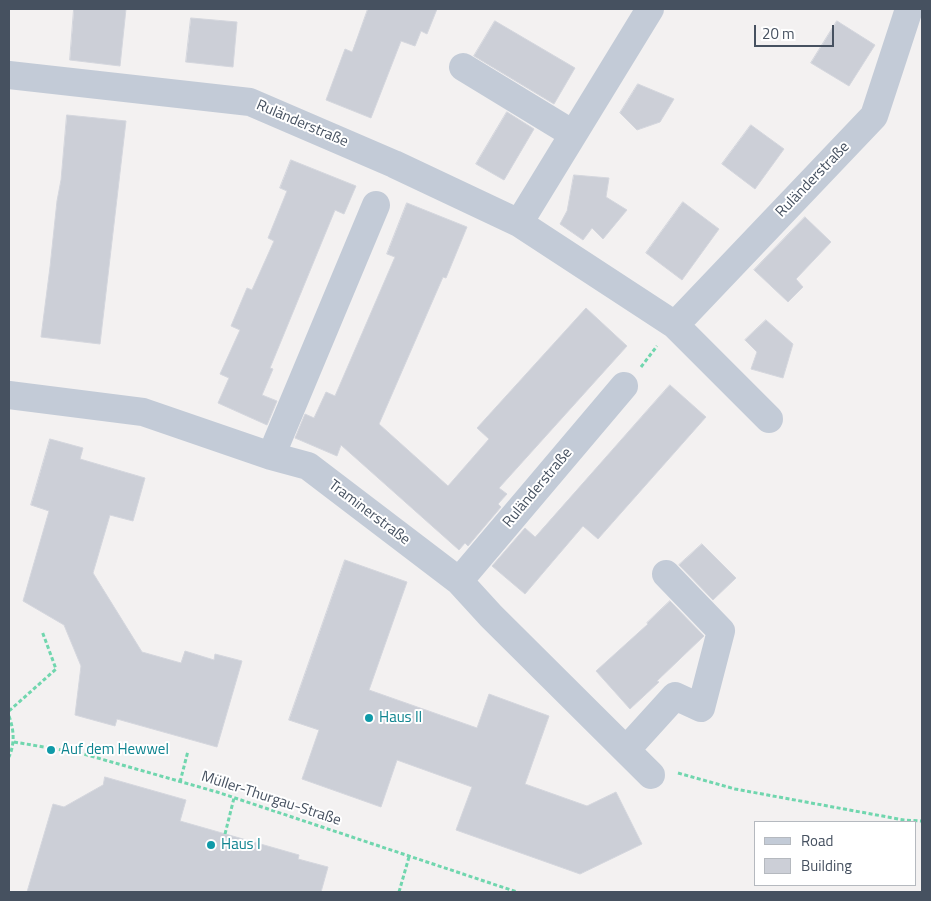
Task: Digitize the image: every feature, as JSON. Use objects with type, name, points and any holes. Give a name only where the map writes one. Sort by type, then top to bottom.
[{"type":"street","points":[[519,223],[650,9]]},
{"type":"street","name":"Ruländerstraße","points":[[674,325],[874,116],[910,9]]},
{"type":"street","points":[[463,68],[573,134]]},
{"type":"street","name":"Ruländerstraße","points":[[9,75],[250,102],[394,164],[519,223],[674,325],[769,419]]},
{"type":"street","points":[[271,456],[376,205]]},
{"type":"street","name":"Ruländerstraße","points":[[458,580],[624,386]]},
{"type":"street","name":"Traminerstraße","points":[[9,395],[144,412],[271,456],[308,466],[458,580],[491,616],[651,775]]},
{"type":"street","points":[[626,750],[675,696],[701,708],[721,631],[666,574]]},
{"type":"path","points":[[624,386],[674,325]]},
{"type":"path","points":[[9,711],[56,669],[42,631]]},
{"type":"path","points":[[9,716],[13,727],[14,742],[9,757]]},
{"type":"path","name":"Müller-Thurgau-Straße","points":[[14,742],[80,753],[234,798],[517,892]]},
{"type":"path","points":[[180,782],[188,752]]},
{"type":"path","points":[[651,775],[675,773],[744,790],[904,820],[922,821]]},
{"type":"path","points":[[225,834],[234,798]]},
{"type":"path","points":[[398,892],[409,857]]},
{"type":"building","points":[[74,9],[126,9],[120,66],[70,60]]},
{"type":"building","points":[[368,9],[437,9],[427,34],[421,31],[415,46],[401,41],[371,118],[326,100],[345,49],[352,52]]},
{"type":"building","points":[[191,18],[237,22],[233,67],[186,62]]},
{"type":"building","points":[[495,21],[575,68],[554,104],[474,56]]},
{"type":"building","points":[[837,21],[875,45],[849,86],[811,63]]},
{"type":"building","points":[[638,84],[674,99],[660,122],[637,130],[620,113]]},
{"type":"building","points":[[507,112],[534,129],[504,180],[476,164]]},
{"type":"building","points":[[67,115],[126,121],[100,344],[41,337],[61,180]]},
{"type":"building","points":[[751,125],[784,149],[755,189],[722,164]]},
{"type":"building","points":[[291,160],[356,186],[344,214],[335,210],[270,368],[273,369],[262,395],[277,401],[267,425],[218,403],[229,378],[220,374],[240,330],[231,326],[247,288],[252,290],[274,241],[268,238],[287,191],[280,188]]},
{"type":"building","points":[[574,175],[609,178],[606,197],[627,210],[603,239],[592,228],[583,240],[560,224],[567,211]]},
{"type":"building","points":[[683,202],[719,229],[682,280],[646,253]]},
{"type":"building","points":[[407,203],[467,227],[446,278],[443,277],[379,424],[448,486],[489,439],[477,428],[586,308],[627,346],[499,488],[507,494],[498,504],[501,507],[468,546],[465,543],[459,550],[341,445],[337,456],[295,438],[305,414],[314,418],[326,392],[335,396],[395,257],[387,254]]},
{"type":"building","points":[[805,217],[831,242],[796,279],[803,287],[788,302],[754,270]]},
{"type":"building","points":[[766,320],[793,344],[783,378],[751,369],[757,352],[745,340]]},
{"type":"building","points":[[670,385],[706,417],[598,539],[583,526],[525,594],[492,566],[525,528],[535,537]]},
{"type":"building","points":[[50,439],[83,448],[80,459],[145,478],[133,521],[110,515],[93,573],[142,652],[181,663],[185,651],[214,660],[215,654],[242,661],[217,747],[117,719],[115,726],[75,715],[81,666],[64,625],[23,601],[49,511],[31,505]]},
{"type":"building","points":[[702,544],[736,578],[713,600],[679,565]]},
{"type":"building","name":"Haus II","points":[[345,560],[407,582],[369,690],[477,728],[489,694],[549,716],[525,784],[587,806],[616,792],[642,844],[580,874],[456,830],[472,787],[397,760],[381,807],[302,779],[319,730],[289,720]]},
{"type":"building","points":[[670,601],[704,636],[630,709],[596,671],[648,624]]},
{"type":"building","points":[[105,777],[186,800],[180,821],[299,855],[298,859],[328,867],[321,892],[27,892],[53,804],[64,807],[103,785]]},
{"type":"place","name":"Haus II","points":[[369,718]]},
{"type":"place","name":"Auf dem Hewwel","points":[[51,750]]},
{"type":"place","name":"Haus I","points":[[211,845]]}]
